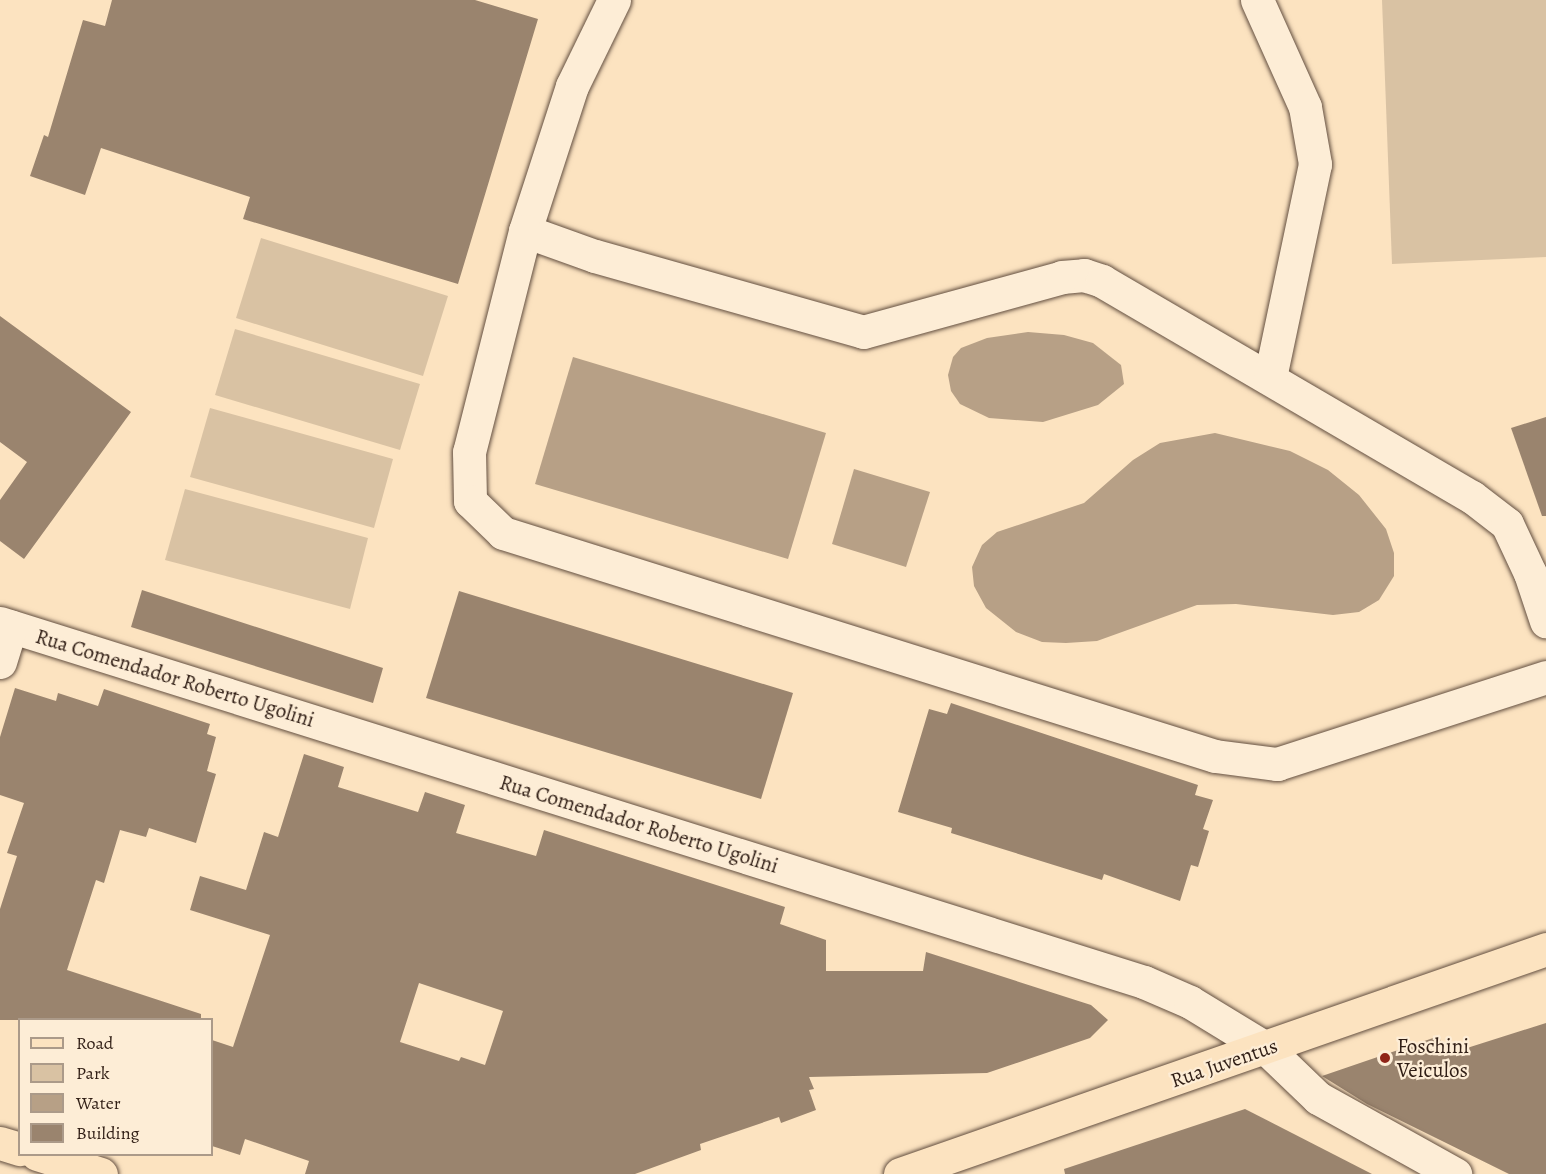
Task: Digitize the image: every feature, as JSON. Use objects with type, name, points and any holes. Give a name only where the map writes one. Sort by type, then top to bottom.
[{"type":"main road","name":"Rua Juventus","points":[[900,1174],[1267,1049],[1546,949]]},
{"type":"main road","points":[[0,1143],[18,1148]]},
{"type":"main road","points":[[40,1156],[101,1174]]},
{"type":"street","points":[[614,0],[572,86],[525,231],[469,452],[470,501],[503,533],[1215,756],[1277,764],[1546,677]]},
{"type":"street","points":[[1257,0],[1305,107],[1315,164],[1270,378]]},
{"type":"street","points":[[525,231],[595,256],[863,332],[1062,277],[1084,275],[1102,281],[1472,497],[1507,524],[1530,573],[1546,621]]},
{"type":"street","points":[[0,662],[6,625]]},
{"type":"street","name":"Rua Comendador Roberto Ugolini","points":[[6,625],[1144,982],[1190,1002],[1267,1049],[1318,1098],[1455,1174]]},
{"type":"green space","points":[[1382,0],[1546,0],[1546,257],[1392,264]]},
{"type":"green space","points":[[261,238],[448,296],[423,376],[236,318]]},
{"type":"green space","points":[[235,329],[420,384],[400,450],[215,395]]},
{"type":"green space","points":[[210,408],[393,459],[374,528],[190,477]]},
{"type":"green space","points":[[185,489],[368,538],[350,609],[165,560]]},
{"type":"water","points":[[1028,332],[1064,335],[1093,343],[1121,365],[1124,384],[1098,405],[1043,422],[989,418],[960,404],[951,391],[948,375],[953,357],[961,348],[987,338]]},
{"type":"water","points":[[573,357],[826,433],[788,559],[535,484]]},
{"type":"water","points":[[1215,433],[1290,451],[1328,470],[1359,495],[1386,529],[1394,553],[1394,576],[1379,600],[1359,612],[1333,615],[1236,604],[1197,605],[1097,641],[1066,643],[1042,642],[1016,632],[986,608],[974,586],[972,567],[982,545],[997,532],[1084,503],[1133,460],[1160,443]]},
{"type":"water","points":[[854,469],[930,492],[906,567],[832,544]]},
{"type":"building","points":[[112,0],[475,0],[538,19],[458,284],[243,219],[250,197],[101,148],[85,195],[30,176],[44,135],[48,137],[83,20],[105,26]]},
{"type":"building","points":[[0,316],[131,412],[24,559],[0,541],[0,500],[27,462],[0,442]]},
{"type":"building","points":[[1546,417],[1546,516],[1542,516],[1511,428]]},
{"type":"building","points":[[142,590],[383,668],[373,703],[131,627]]},
{"type":"building","points":[[459,591],[793,693],[761,799],[426,698]]},
{"type":"building","points":[[15,688],[56,701],[58,693],[98,706],[104,689],[210,724],[207,734],[216,737],[207,771],[216,774],[196,843],[149,828],[146,837],[120,830],[104,883],[96,880],[67,970],[201,1014],[201,1018],[18,1018],[18,1020],[0,1020],[0,909],[17,856],[7,853],[24,803],[0,795],[0,737]]},
{"type":"building","points":[[951,703],[1198,785],[1195,795],[1213,800],[1203,829],[1209,831],[1198,867],[1191,865],[1180,901],[1104,874],[1102,880],[951,833],[952,828],[898,812],[929,709],[947,714]]},
{"type":"building","points":[[304,754],[344,767],[338,787],[418,812],[425,792],[465,805],[456,833],[536,856],[544,830],[785,907],[780,924],[826,940],[826,971],[923,971],[926,952],[1091,1005],[1108,1020],[1090,1038],[987,1073],[809,1077],[814,1089],[809,1090],[816,1110],[781,1123],[779,1117],[700,1144],[701,1150],[635,1174],[305,1174],[309,1161],[245,1139],[240,1155],[213,1146],[213,1040],[233,1047],[270,935],[190,910],[200,876],[246,890],[264,832],[278,837]],"holes":[[[419,983],[503,1011],[485,1065],[461,1057],[459,1061],[400,1042]]]},
{"type":"building","points":[[1546,1023],[1546,1174],[1509,1174],[1367,1104],[1322,1076],[1439,1036],[1445,1055]]},
{"type":"building","points":[[1245,1109],[1372,1174],[1065,1174],[1064,1169]]},
{"type":"place","name":"Foschini Veiculos","points":[[1385,1058]]}]
